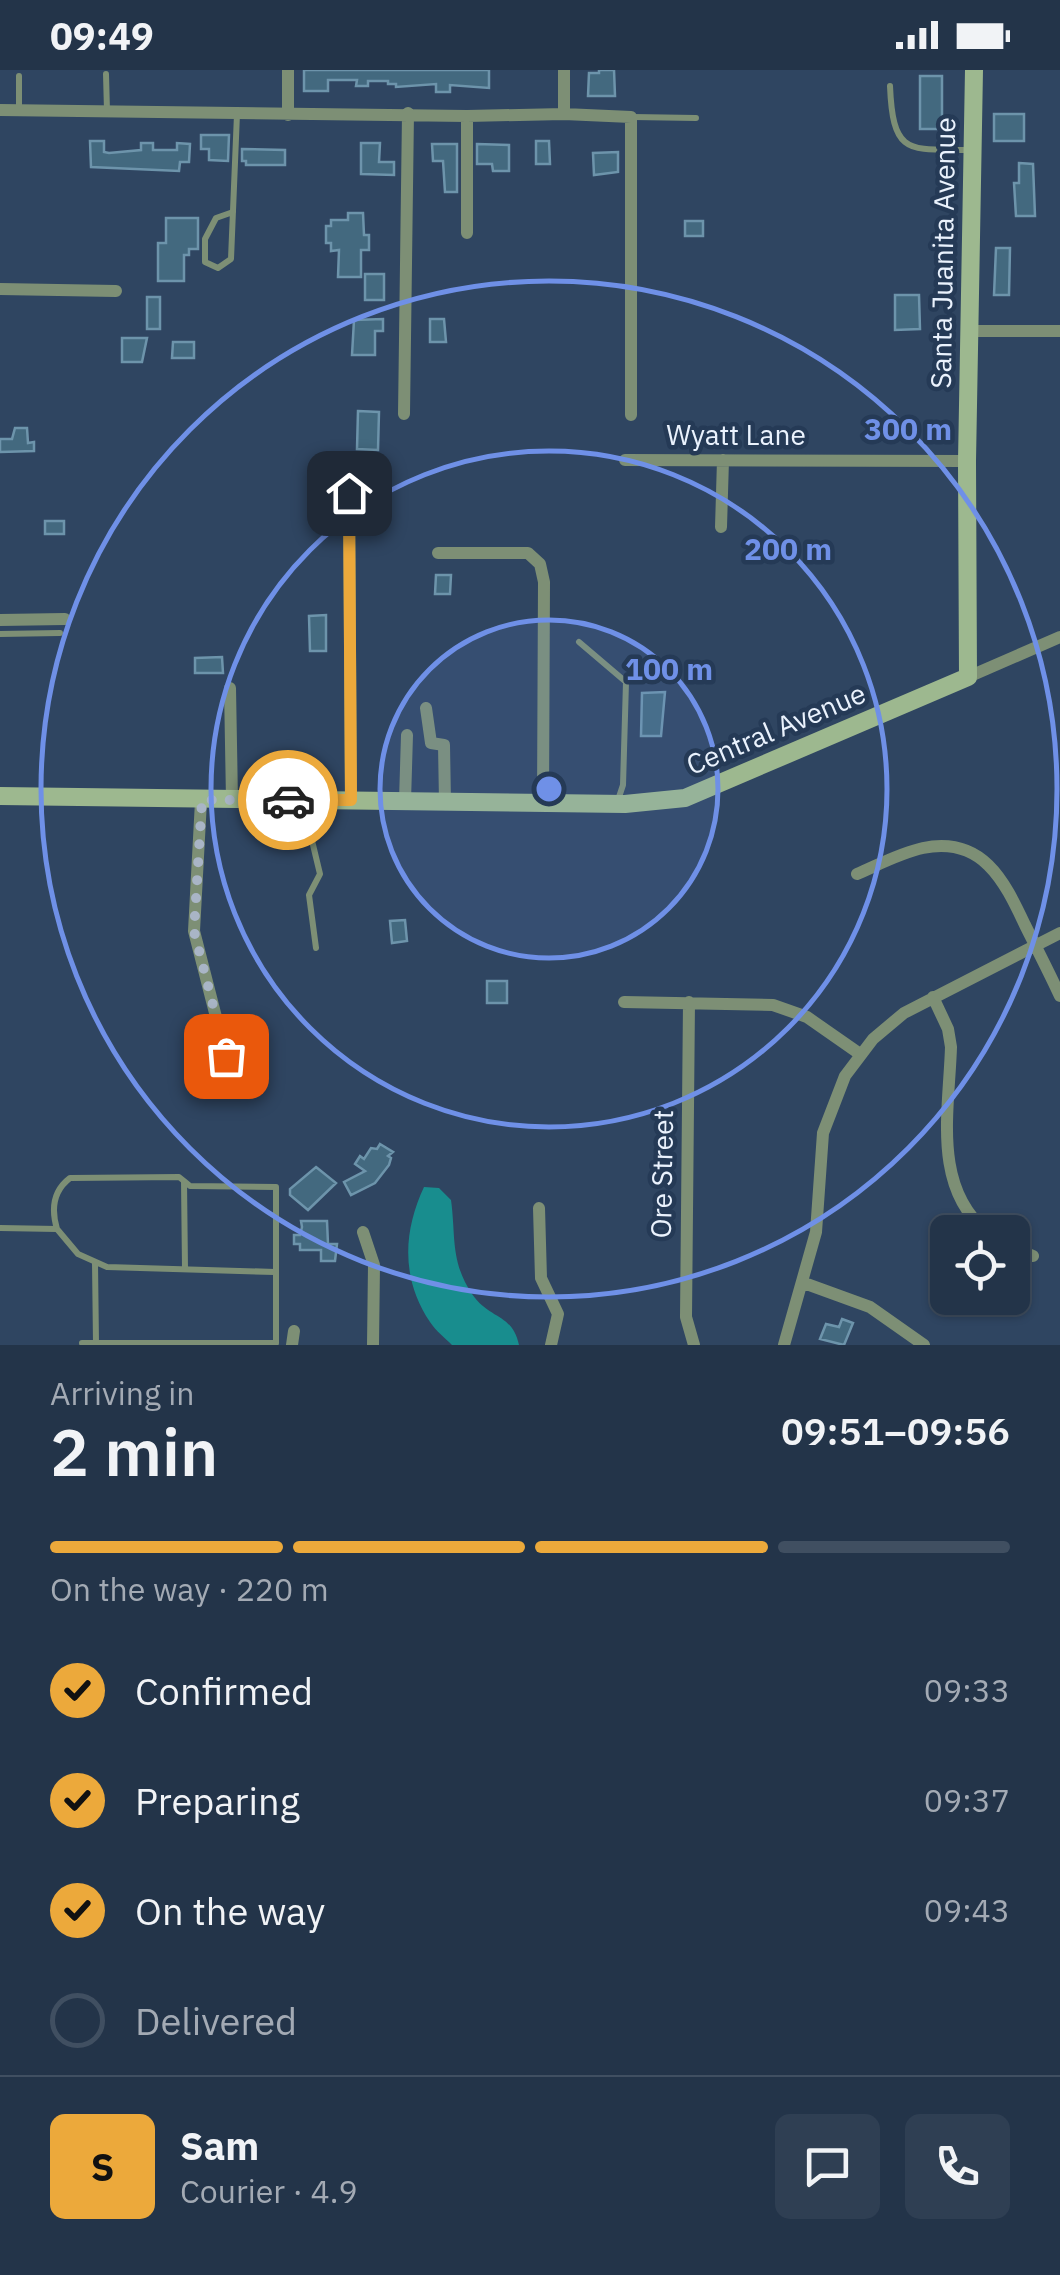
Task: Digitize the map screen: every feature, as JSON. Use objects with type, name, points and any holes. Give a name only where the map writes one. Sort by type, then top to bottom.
[{"type":"street","points":[[288,70],[288,114]]},
{"type":"street","points":[[564,70],[564,114]]},
{"type":"street","name":"Santa Juanita Avenue","points":[[968,677],[974,70]]},
{"type":"street","points":[[0,110],[107,112],[156,106],[237,114],[632,117]]},
{"type":"street","points":[[404,414],[408,113]]},
{"type":"street","points":[[467,116],[467,233]]},
{"type":"street","name":"Wyatt Lane","points":[[631,415],[632,117]]},
{"type":"street","points":[[0,290],[116,292]]},
{"type":"street","points":[[970,331],[1060,331]]},
{"type":"street","name":"Wyatt Lane","points":[[625,460],[968,461]]},
{"type":"street","points":[[721,526],[723,460]]},
{"type":"street","points":[[349,493],[351,800]]},
{"type":"street","points":[[438,553],[528,553],[540,564],[544,582],[543,803]]},
{"type":"street","points":[[0,620],[62,626]]},
{"type":"street","points":[[968,677],[1060,637]]},
{"type":"street","name":"Central Avenue","points":[[0,796],[616,804],[684,798],[968,677]]},
{"type":"street","points":[[230,688],[232,800]]},
{"type":"street","points":[[426,708],[430,744],[444,745],[445,802]]},
{"type":"street","points":[[405,801],[407,735]]},
{"type":"street","points":[[202,800],[194,931],[226,1056]]},
{"type":"street","points":[[856,874],[921,848],[953,847],[989,864],[1000,876],[1060,996]]},
{"type":"street","points":[[784,1345],[816,1232],[823,1133],[836,1094],[860,1054],[888,1025],[932,997],[1060,933]]},
{"type":"street","points":[[932,997],[948,1029],[951,1047],[949,1169],[972,1215]]},
{"type":"street","points":[[624,1002],[756,1003],[790,1010],[823,1026],[860,1054]]},
{"type":"street","name":"Ore Street","points":[[689,1002],[686,1317],[694,1345]]},
{"type":"street","points":[[540,1208],[541,1278],[558,1314],[551,1345]]},
{"type":"street","points":[[363,1232],[374,1264],[373,1345]]},
{"type":"street","points":[[1030,1254],[1034,1256]]},
{"type":"street","points":[[804,1283],[870,1306],[924,1345]]},
{"type":"lane","points":[[106,74],[107,112]]},
{"type":"lane","points":[[18,76],[20,110]]},
{"type":"lane","points":[[890,86],[893,127],[903,142],[917,148],[972,150]]},
{"type":"lane","points":[[233,212],[216,218],[205,239],[205,262],[218,268],[232,259],[237,114]]},
{"type":"lane","points":[[632,117],[696,118]]},
{"type":"lane","points":[[0,634],[62,626]]},
{"type":"lane","points":[[579,642],[626,682],[623,785],[616,804]]},
{"type":"lane","points":[[310,800],[308,824],[320,874],[309,895],[316,948]]},
{"type":"lane","points":[[82,1343],[276,1343],[276,1187],[190,1186],[179,1177],[70,1178],[55,1200],[57,1229],[78,1254],[95,1263],[107,1267],[275,1272]]},
{"type":"lane","points":[[184,1181],[186,1269]]},
{"type":"lane","points":[[0,1228],[57,1229]]},
{"type":"lane","points":[[95,1263],[96,1343]]},
{"type":"shaded area","points":[[424,1187],[439,1188],[451,1200],[457,1259],[465,1282],[479,1302],[511,1327],[519,1345],[452,1345],[430,1322],[414,1289],[408,1255],[412,1221]]},
{"type":"building","points":[[304,70],[489,70],[489,88],[450,85],[450,92],[436,92],[436,84],[396,87],[388,81],[368,81],[368,86],[356,86],[357,80],[328,80],[328,91],[304,91]]},
{"type":"building","points":[[614,70],[615,96],[588,96],[589,73]]},
{"type":"building","points":[[920,76],[942,76],[942,129],[920,129]]},
{"type":"building","points":[[994,114],[1024,114],[1024,141],[994,141]]},
{"type":"building","points":[[201,135],[229,135],[228,161],[209,160],[209,149],[201,149]]},
{"type":"building","points":[[90,141],[104,141],[104,152],[109,153],[141,150],[141,143],[153,143],[153,150],[177,150],[177,143],[190,144],[189,162],[180,162],[179,171],[91,167]]},
{"type":"building","points":[[536,141],[549,141],[550,164],[536,164]]},
{"type":"building","points":[[361,143],[380,143],[379,162],[394,162],[394,175],[361,174]]},
{"type":"building","points":[[432,144],[457,144],[457,192],[445,192],[443,161],[433,161]]},
{"type":"building","points":[[477,144],[509,145],[509,171],[493,171],[492,164],[477,164]]},
{"type":"building","points":[[242,149],[285,150],[285,165],[246,165]]},
{"type":"building","points":[[618,152],[618,172],[594,175],[593,153]]},
{"type":"building","points":[[1019,163],[1033,164],[1035,216],[1016,216],[1014,183],[1019,183]]},
{"type":"building","points":[[348,213],[363,213],[364,235],[369,235],[369,250],[361,250],[361,277],[338,277],[339,250],[331,251],[331,243],[326,243],[326,226],[331,226],[331,220],[348,220]]},
{"type":"building","points":[[166,218],[198,218],[198,249],[189,249],[189,255],[184,255],[184,281],[158,281],[158,243],[166,243]]},
{"type":"building","points":[[685,221],[703,221],[703,236],[685,236]]},
{"type":"building","points":[[996,248],[1010,248],[1009,295],[994,295]]},
{"type":"building","points":[[365,274],[384,274],[384,300],[365,300]]},
{"type":"building","points":[[895,295],[919,295],[920,329],[895,330]]},
{"type":"building","points":[[147,297],[160,297],[160,329],[147,329]]},
{"type":"building","points":[[383,319],[383,331],[375,331],[375,355],[352,355],[354,320]]},
{"type":"building","points":[[430,319],[444,319],[446,342],[430,342]]},
{"type":"building","points":[[122,338],[147,338],[142,362],[122,362]]},
{"type":"building","points":[[173,342],[194,342],[194,358],[172,358]]},
{"type":"building","points":[[358,411],[379,412],[378,450],[357,449]]},
{"type":"building","points":[[15,428],[27,428],[28,443],[34,442],[34,451],[0,452],[0,439],[12,439]]},
{"type":"building","points":[[45,521],[64,521],[64,534],[45,534]]},
{"type":"building","points":[[436,575],[451,575],[450,594],[435,594]]},
{"type":"building","points":[[326,615],[326,651],[310,651],[309,616]]},
{"type":"building","points":[[222,657],[223,673],[195,673],[195,658]]},
{"type":"building","points":[[665,692],[661,736],[641,736],[642,693]]},
{"type":"building","points":[[405,920],[407,941],[392,943],[390,921]]},
{"type":"building","points":[[487,981],[507,981],[507,1003],[487,1003]]},
{"type":"building","points":[[380,1144],[393,1152],[388,1156],[389,1165],[375,1183],[351,1195],[344,1182],[365,1171],[355,1164],[360,1156],[364,1159],[371,1148],[377,1149]]},
{"type":"building","points":[[316,1167],[336,1183],[308,1210],[290,1195],[290,1189]]},
{"type":"building","points":[[301,1221],[327,1221],[328,1244],[337,1244],[335,1261],[321,1261],[321,1250],[300,1250],[300,1244],[294,1244],[294,1235],[300,1235]]},
{"type":"building","points":[[842,1319],[853,1323],[844,1345],[820,1339],[826,1324],[839,1327]]},
{"type":"way so far","points":[[226,1056],[194,931],[202,800],[288,800]]},
{"type":"route","points":[[288,800],[351,800],[349,493]]}]
